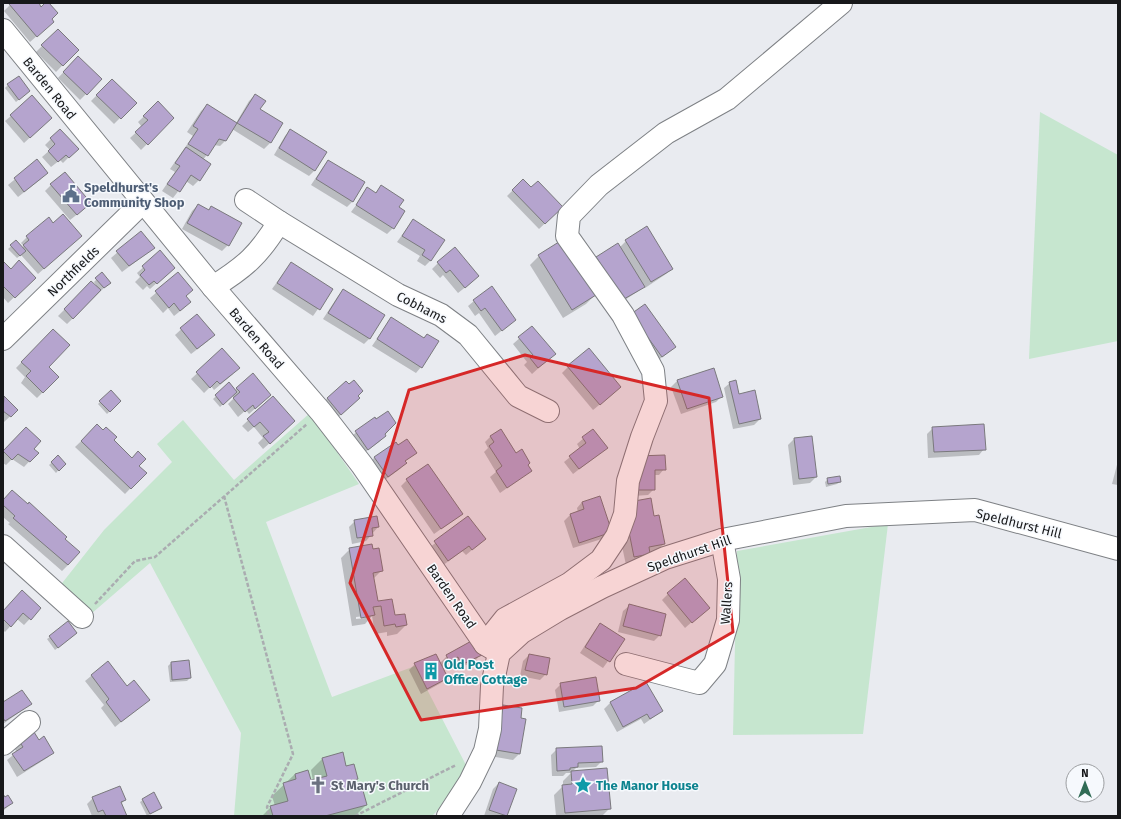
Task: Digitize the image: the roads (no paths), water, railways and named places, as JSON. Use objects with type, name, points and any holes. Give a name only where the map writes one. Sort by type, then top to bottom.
[{"type":"street","points":[[448,816],[470,782],[485,751],[490,729],[492,649],[505,619],[569,584],[601,560],[617,536],[625,514],[628,481],[642,437],[656,401],[653,371],[624,315],[567,236],[569,216],[599,185],[666,133],[727,99],[841,3]]},
{"type":"street","name":"Barden Road","points":[[3,30],[213,287],[321,412],[362,465],[492,649]]},
{"type":"street","name":"Cobhams","points":[[246,200],[398,295],[441,315],[468,335],[518,396],[548,411]]},
{"type":"street","name":"Northfields","points":[[3,339],[143,202]]},
{"type":"street","points":[[213,287],[242,269],[266,244],[279,222]]},
{"type":"street","name":"Speldhurst Hill","points":[[492,649],[560,609],[602,587],[665,558],[722,540],[846,516],[975,510],[1118,549]]},
{"type":"street","name":"Wallers","points":[[626,664],[698,683],[715,664],[728,620],[729,579],[722,540]]},
{"type":"street","points":[[3,546],[82,617]]},
{"type":"street","points":[[3,744],[29,722]]},
{"type":"place","name":"Speldhurst's Community Shop","points":[[71,194]]},
{"type":"place","name":"Old Post Office Cottage","points":[[431,671]]},
{"type":"place","name":"St Mary's Church","points":[[318,785]]},
{"type":"place","name":"The Manor House","points":[[583,785]]}]
